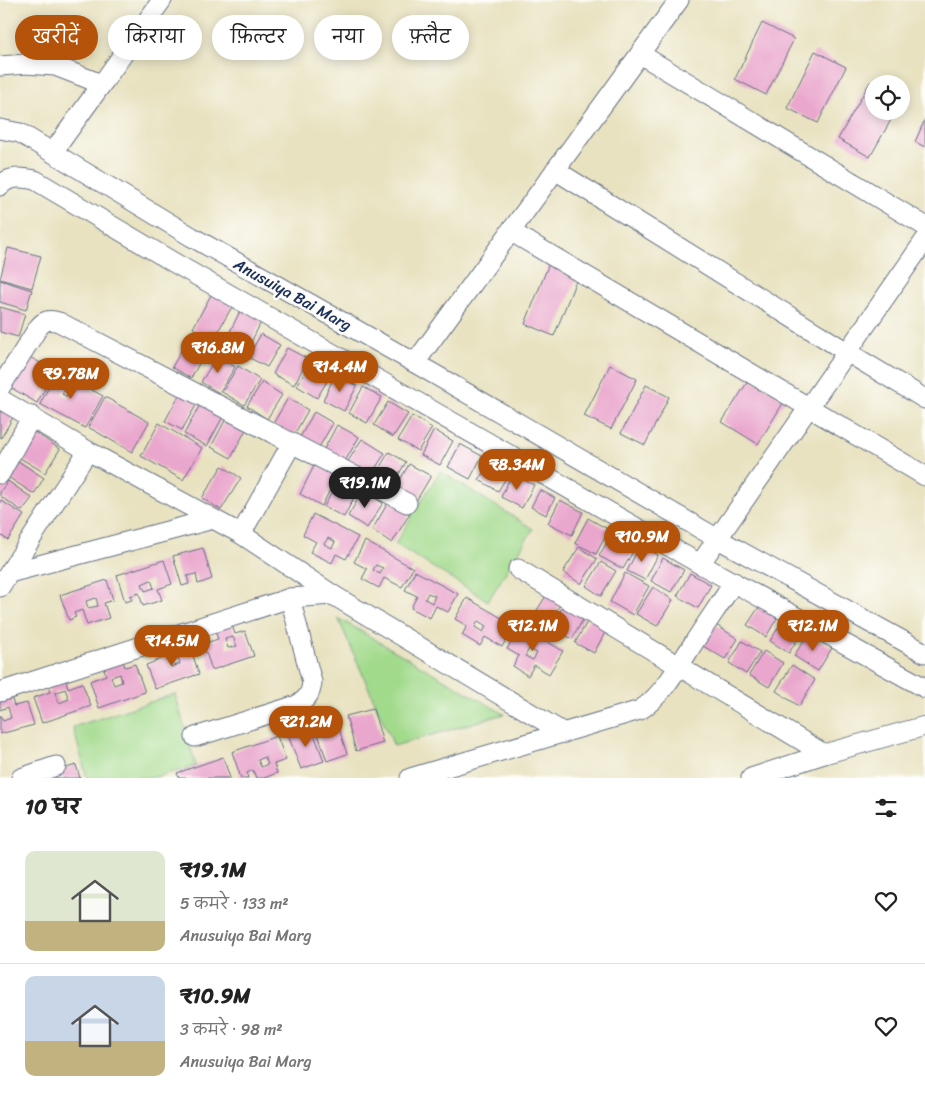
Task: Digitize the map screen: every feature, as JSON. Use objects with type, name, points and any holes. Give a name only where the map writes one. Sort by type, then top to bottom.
[{"type":"street","points":[[53,152],[162,0]]},
{"type":"street","points":[[415,362],[679,0]]},
{"type":"street","points":[[640,54],[925,226]]},
{"type":"street","points":[[0,66],[26,64],[55,66],[94,83],[104,81]]},
{"type":"street","name":"Anusuiya Bai Marg","points":[[0,129],[20,132],[192,237],[415,362],[718,538],[925,653]]},
{"type":"street","points":[[555,170],[847,352],[925,398]]},
{"type":"street","name":"Anusuiya Bai Marg","points":[[0,186],[2,183],[19,177],[35,180],[182,267],[700,564],[925,688]]},
{"type":"street","points":[[510,231],[925,476]]},
{"type":"street","points":[[700,564],[925,240]]},
{"type":"street","points":[[0,388],[43,322],[51,320],[59,322],[407,503]]},
{"type":"street","points":[[0,399],[32,416],[88,451],[241,534],[333,595],[564,733]]},
{"type":"street","points":[[0,474],[32,416]]},
{"type":"street","points":[[241,534],[292,443]]},
{"type":"street","points":[[5,580],[88,451]]},
{"type":"street","points":[[5,580],[213,519]]},
{"type":"street","points":[[518,569],[824,754]]},
{"type":"street","points":[[410,778],[640,710],[652,700],[678,666],[734,582]]},
{"type":"street","points":[[0,692],[290,598],[333,595]]},
{"type":"street","points":[[194,737],[297,705],[306,700],[312,692],[312,682],[290,598]]},
{"type":"street","points":[[752,778],[824,754],[925,726]]},
{"type":"street","points":[[22,778],[56,766]]},
{"type":"green space","points":[[440,471],[533,529],[488,601],[395,544]]},
{"type":"green space","points":[[338,618],[504,714],[394,746]]},
{"type":"green space","points":[[175,694],[196,766],[151,778],[87,778],[73,727]]},
{"type":"building","points":[[762,23],[794,39],[766,95],[735,79]]},
{"type":"building","points":[[815,51],[846,67],[818,123],[787,108]]},
{"type":"building","points":[[865,91],[865,120],[891,120],[870,157],[838,139]]},
{"type":"building","points":[[925,119],[925,147],[915,142]]},
{"type":"building","points":[[8,248],[41,256],[32,288],[0,279]]},
{"type":"building","points":[[550,261],[579,273],[554,336],[525,324]]},
{"type":"building","points":[[0,280],[32,290],[26,310],[0,302]]},
{"type":"building","points":[[212,293],[233,305],[213,340],[193,328]]},
{"type":"building","points":[[0,307],[25,314],[18,337],[0,332]]},
{"type":"building","points":[[241,309],[262,320],[244,357],[223,346]]},
{"type":"building","points":[[261,334],[280,345],[267,367],[248,357]]},
{"type":"building","points":[[187,341],[206,351],[191,378],[172,367]]},
{"type":"building","points":[[287,348],[308,359],[294,385],[273,374]]},
{"type":"building","points":[[26,355],[55,371],[37,403],[8,386]]},
{"type":"building","points":[[217,356],[235,367],[219,393],[201,382]]},
{"type":"building","points":[[311,361],[332,373],[317,398],[297,386]]},
{"type":"building","points":[[610,365],[637,379],[611,429],[584,416]]},
{"type":"building","points":[[238,366],[260,380],[244,405],[222,392]]},
{"type":"building","points":[[57,371],[103,396],[85,428],[40,404]],"holes":[[[65,388],[71,392],[68,397],[62,394]]]},
{"type":"building","points":[[335,375],[357,386],[344,411],[323,400]]},
{"type":"building","points":[[750,378],[785,400],[758,444],[722,422]]},
{"type":"building","points":[[262,382],[282,395],[267,419],[247,406]]},
{"type":"building","points":[[646,385],[669,397],[645,445],[621,433]]},
{"type":"building","points":[[363,387],[382,397],[367,423],[349,413]]},
{"type":"building","points":[[183,388],[200,398],[182,430],[165,421]]},
{"type":"building","points":[[105,397],[149,422],[132,452],[88,427]]},
{"type":"building","points":[[288,398],[308,410],[294,435],[273,424]]},
{"type":"building","points":[[202,401],[225,413],[207,446],[184,434]]},
{"type":"building","points":[[388,402],[408,414],[393,437],[374,425]]},
{"type":"building","points":[[0,406],[15,414],[1,438],[0,437]]},
{"type":"building","points":[[314,412],[333,423],[318,449],[299,439]]},
{"type":"building","points":[[229,413],[249,424],[231,458],[211,447]]},
{"type":"building","points":[[412,416],[432,428],[418,451],[398,440]]},
{"type":"building","points":[[159,423],[202,448],[183,480],[141,456]]},
{"type":"building","points":[[337,425],[359,437],[344,463],[323,451]]},
{"type":"building","points":[[434,430],[453,441],[440,465],[421,455]]},
{"type":"building","points":[[33,431],[60,449],[45,473],[17,456]]},
{"type":"building","points":[[362,439],[385,453],[370,477],[347,463]]},
{"type":"building","points":[[460,444],[482,456],[470,479],[448,467]]},
{"type":"building","points":[[389,452],[406,462],[391,487],[374,477]]},
{"type":"building","points":[[15,459],[44,478],[34,494],[5,475]]},
{"type":"building","points":[[490,461],[509,473],[498,491],[479,480]]},
{"type":"building","points":[[315,464],[337,475],[322,506],[300,494]]},
{"type":"building","points":[[409,464],[431,476],[416,501],[395,489]]},
{"type":"building","points":[[222,466],[241,478],[221,510],[202,498]]},
{"type":"building","points":[[512,474],[534,485],[522,508],[501,497]]},
{"type":"building","points":[[339,478],[359,488],[344,517],[324,507]]},
{"type":"building","points":[[8,481],[32,498],[22,511],[0,496],[0,492]]},
{"type":"building","points":[[540,490],[555,498],[546,515],[531,507]]},
{"type":"building","points":[[363,491],[383,503],[367,528],[348,516]]},
{"type":"building","points":[[0,500],[24,515],[8,540],[0,535]]},
{"type":"building","points":[[560,500],[583,512],[572,535],[548,523]]},
{"type":"building","points":[[389,501],[410,513],[392,543],[372,530]]},
{"type":"building","points":[[313,514],[358,537],[346,559],[336,554],[332,563],[310,552],[316,542],[303,535]],"holes":[[[328,538],[335,542],[332,548],[324,544]]]},
{"type":"building","points":[[588,518],[609,530],[596,554],[575,543]]},
{"type":"building","points":[[614,530],[638,543],[623,569],[599,556]]},
{"type":"building","points":[[365,541],[413,568],[402,587],[384,578],[379,588],[362,579],[367,569],[354,562]],"holes":[[[376,565],[383,568],[380,574],[373,570]]]},
{"type":"building","points":[[640,545],[658,555],[645,580],[627,571]]},
{"type":"building","points":[[579,547],[597,559],[581,584],[563,572]]},
{"type":"building","points":[[203,548],[212,579],[198,584],[196,574],[187,576],[189,584],[182,586],[173,556]]},
{"type":"building","points":[[663,558],[684,570],[671,592],[651,581]]},
{"type":"building","points":[[164,560],[172,584],[158,589],[162,600],[143,606],[139,593],[130,596],[132,600],[125,602],[117,575]],"holes":[[[151,580],[154,588],[145,591],[142,584]]]},
{"type":"building","points":[[601,562],[616,571],[601,596],[586,586]]},
{"type":"building","points":[[415,571],[458,594],[448,612],[436,606],[430,618],[411,608],[417,596],[405,590]],"holes":[[[428,593],[435,596],[432,603],[425,599]]]},
{"type":"building","points":[[625,573],[649,586],[633,615],[610,602]]},
{"type":"building","points":[[690,573],[711,585],[698,608],[677,596]]},
{"type":"building","points":[[107,580],[113,600],[104,603],[109,618],[87,625],[82,610],[74,613],[76,617],[69,620],[60,595]],"holes":[[[96,598],[98,606],[88,608],[86,601]]]},
{"type":"building","points":[[653,587],[673,600],[657,626],[636,614]]},
{"type":"building","points":[[549,591],[563,600],[548,624],[534,615]]},
{"type":"building","points":[[467,598],[514,625],[502,647],[485,637],[480,646],[462,635],[467,626],[455,619]],"holes":[[[478,621],[486,626],[483,632],[475,627]]]},
{"type":"building","points":[[565,602],[586,614],[572,639],[551,627]]},
{"type":"building","points":[[759,607],[777,618],[766,637],[747,625]]},
{"type":"building","points":[[591,615],[609,625],[594,653],[575,643]]},
{"type":"building","points":[[783,620],[802,632],[789,653],[770,641]]},
{"type":"building","points":[[231,622],[235,634],[245,631],[254,656],[212,670],[203,644],[218,639],[214,628]],"holes":[[[233,637],[237,646],[228,648],[225,639]]]},
{"type":"building","points":[[716,625],[738,639],[725,659],[703,646]]},
{"type":"building","points":[[521,626],[563,651],[549,674],[534,665],[528,676],[513,666],[519,656],[507,649]],"holes":[[[529,649],[537,653],[533,660],[525,656]]]},
{"type":"building","points":[[808,634],[832,648],[818,671],[794,656]]},
{"type":"building","points":[[742,641],[760,652],[746,674],[729,663]]},
{"type":"building","points":[[177,642],[181,653],[191,650],[199,674],[155,689],[146,665],[164,658],[161,648]],"holes":[[[177,654],[180,664],[171,667],[168,657]]]},
{"type":"building","points":[[764,651],[783,663],[769,687],[749,675]]},
{"type":"building","points":[[122,658],[125,667],[135,664],[145,692],[99,708],[90,681],[106,675],[103,665]],"holes":[[[120,674],[122,682],[114,685],[111,677]]]},
{"type":"building","points":[[792,665],[815,680],[799,706],[776,691]]},
{"type":"building","points":[[66,680],[68,688],[82,683],[91,706],[42,723],[33,698],[50,692],[48,686]],"holes":[[[65,689],[69,699],[59,703],[55,693]]]},
{"type":"building","points":[[11,696],[14,706],[27,703],[34,725],[0,734],[0,715],[3,721],[11,718],[8,707],[0,710],[0,699]]},
{"type":"building","points":[[373,709],[383,743],[356,751],[346,716]]},
{"type":"building","points":[[336,719],[347,754],[327,761],[315,725]]},
{"type":"building","points":[[311,726],[324,761],[301,769],[288,735]]},
{"type":"building","points":[[277,736],[286,760],[274,764],[277,773],[264,778],[256,778],[253,770],[247,773],[248,778],[241,778],[232,752]],"holes":[[[265,757],[268,764],[261,767],[258,760]]]},
{"type":"building","points":[[223,757],[230,778],[179,778],[177,773]]},
{"type":"building","points":[[76,765],[80,778],[55,778],[53,772]]}]
